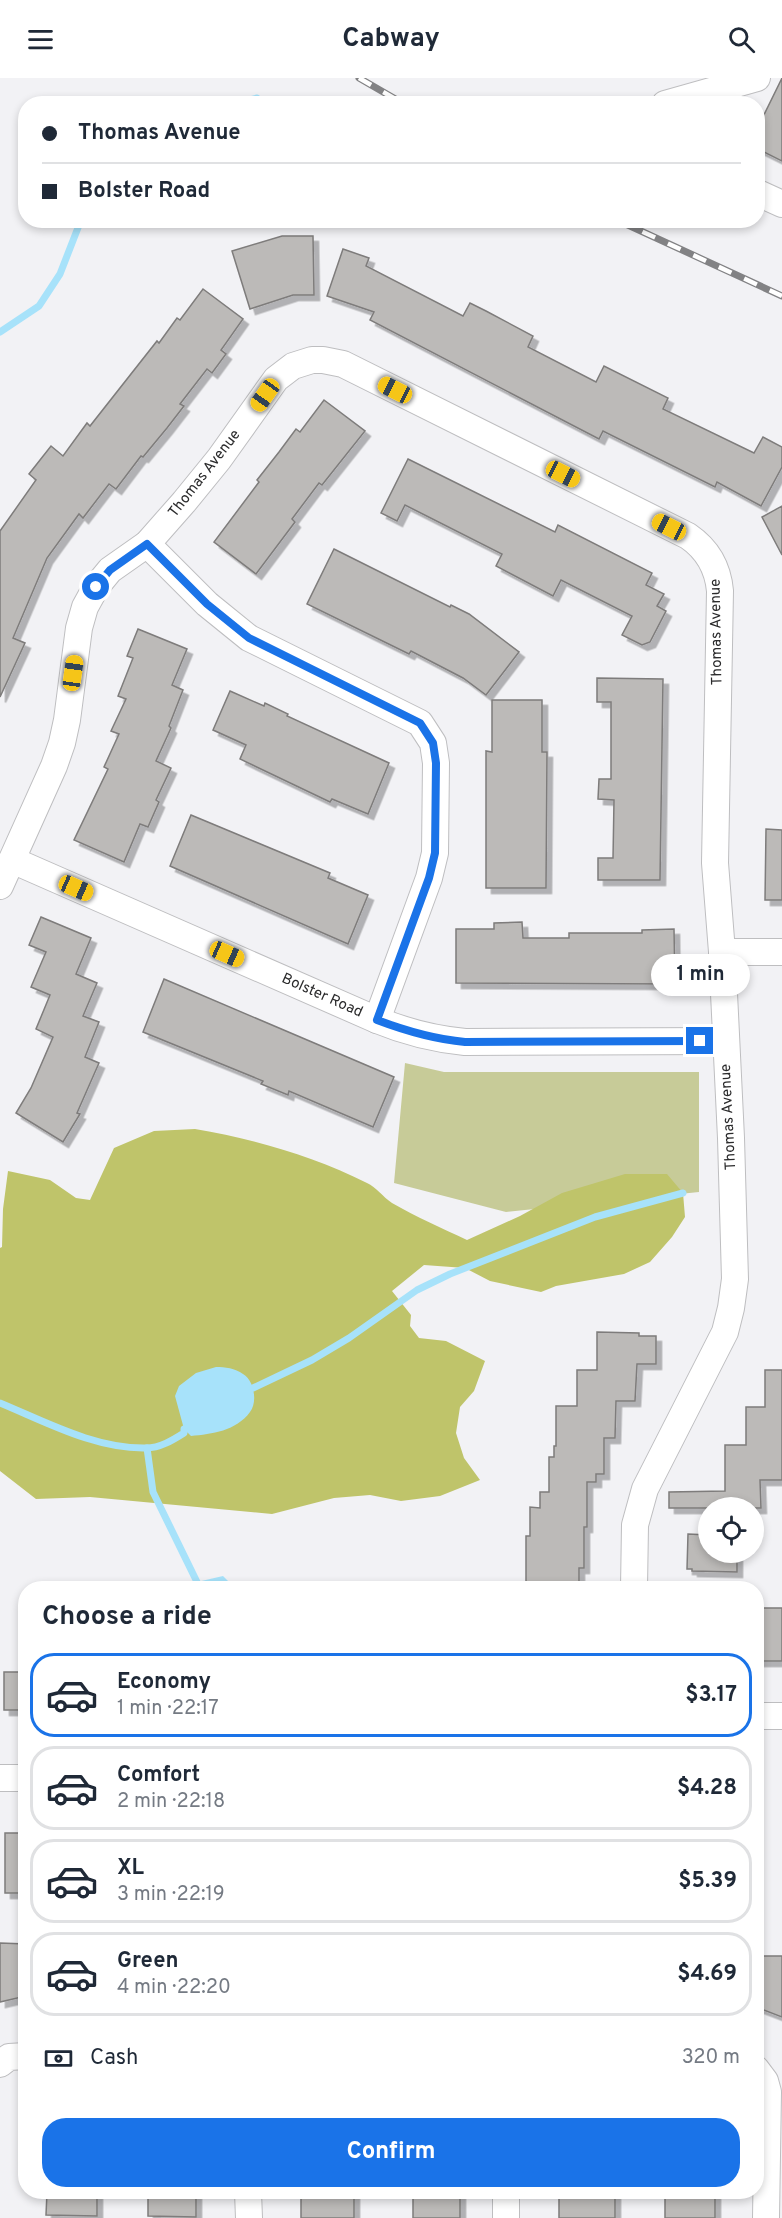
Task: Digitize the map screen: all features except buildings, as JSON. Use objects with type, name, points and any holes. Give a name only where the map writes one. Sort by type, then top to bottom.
[{"type":"street","points":[[694,96],[747,81]]},
{"type":"street","points":[[721,96],[724,92],[747,81]]},
{"type":"street","points":[[765,196],[782,204]]},
{"type":"street","name":"Thomas Avenue","points":[[0,886],[54,766],[62,743],[84,608],[96,587],[110,570],[147,544],[219,459],[276,379],[293,366],[312,360],[343,364],[696,542],[713,564],[720,591],[716,863],[731,1138],[734,1268],[731,1308],[719,1346],[653,1470],[642,1497],[635,1525],[634,1581]]},
{"type":"street","points":[[147,544],[207,604],[249,638],[420,723],[433,743],[436,763],[435,853],[429,878],[377,1020]]},
{"type":"street","name":"Bolster Road","points":[[12,860],[377,1020],[428,1037],[465,1042],[725,1041]]},
{"type":"street","points":[[722,952],[782,952]]},
{"type":"street","points":[[764,1716],[782,1716]]},
{"type":"street","points":[[0,1778],[18,1779]]},
{"type":"street","points":[[0,2064],[9,2057],[18,2056]]},
{"type":"street","points":[[764,2080],[768,2092],[766,2218]]},
{"type":"street","points":[[249,2199],[249,2218]]},
{"type":"street","points":[[506,2199],[506,2218]]},
{"type":"green space","points":[[405,1063],[444,1072],[699,1072],[699,1192],[506,1212],[394,1183]]},
{"type":"green space","points":[[195,1129],[261,1143],[347,1173],[373,1187],[392,1203],[467,1240],[520,1216],[562,1193],[625,1174],[667,1174],[683,1193],[685,1217],[672,1237],[650,1262],[624,1274],[556,1286],[541,1292],[490,1281],[465,1268],[424,1265],[392,1291],[411,1315],[410,1326],[419,1338],[446,1341],[485,1361],[474,1391],[460,1407],[456,1433],[464,1458],[480,1480],[440,1496],[401,1501],[370,1495],[334,1498],[272,1514],[90,1497],[36,1499],[0,1471],[0,1248],[2,1247],[3,1209],[8,1171],[50,1180],[76,1198],[90,1200],[114,1148],[154,1131]]},
{"type":"water","points":[[216,1367],[233,1369],[247,1377],[254,1392],[254,1403],[250,1412],[231,1427],[215,1433],[191,1436],[184,1429],[175,1396],[179,1386],[196,1373]]},
{"type":"water","points":[[223,1576],[228,1581],[201,1581]]},
{"type":"waterway","points":[[0,332],[39,306],[60,274],[78,228]]},
{"type":"waterway","points":[[253,1388],[312,1360],[349,1338],[417,1290],[450,1274],[595,1217],[683,1193]]},
{"type":"waterway","points":[[0,1403],[71,1433],[127,1447],[151,1448],[161,1445],[184,1433],[184,1429]]},
{"type":"waterway","points":[[147,1448],[153,1492],[197,1581]]},
{"type":"railway","points":[[359,78],[390,96]]},
{"type":"railway","points":[[634,228],[782,296]]},
{"type":"route","points":[[96,587],[110,570],[147,544],[207,604],[249,638],[420,723],[433,743],[436,763],[435,853],[429,878],[377,1020],[428,1037],[465,1042],[700,1041]]}]
